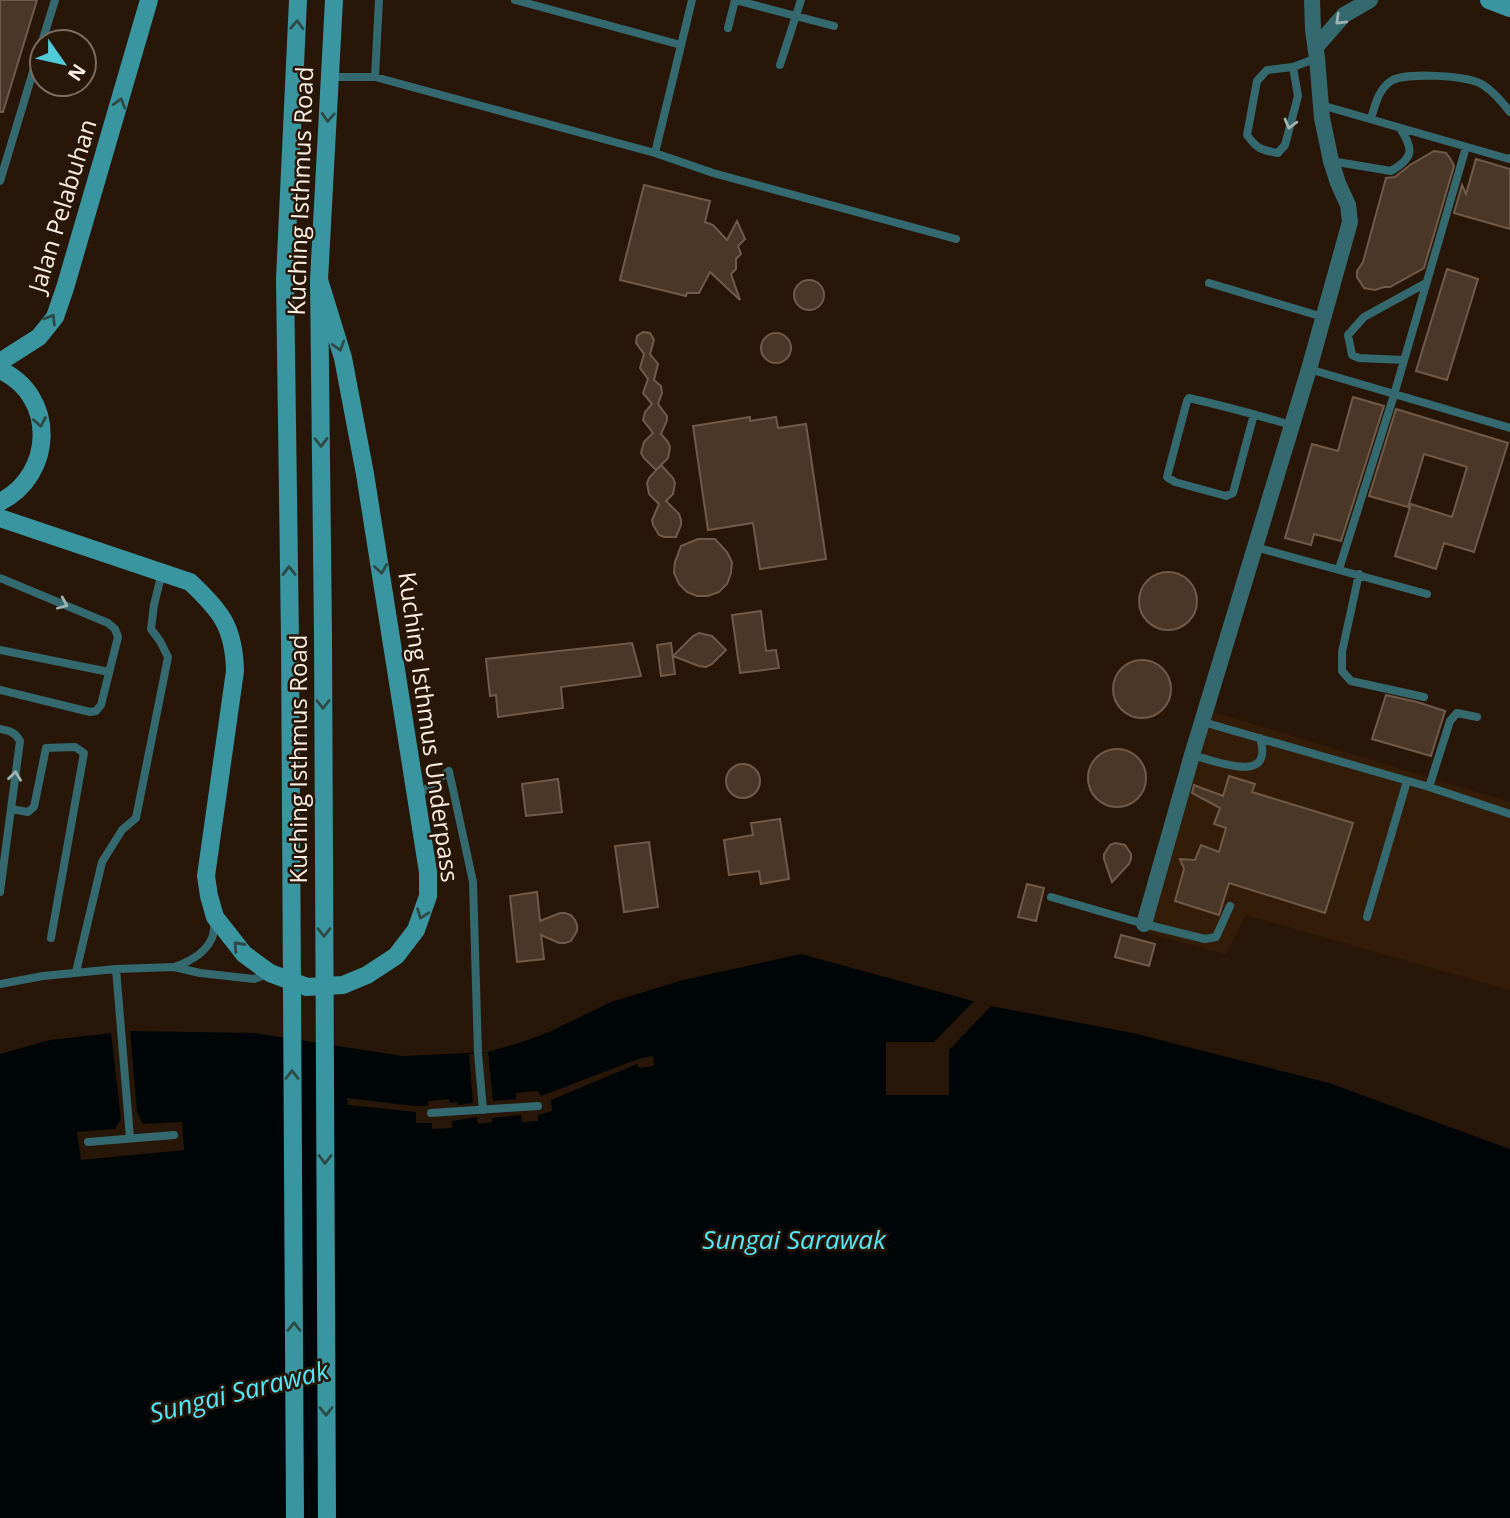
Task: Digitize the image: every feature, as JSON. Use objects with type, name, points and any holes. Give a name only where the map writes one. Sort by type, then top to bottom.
[{"type":"main road","name":"Jalan Pelabuhan","points":[[0,362],[39,337],[55,317],[149,0]]},
{"type":"main road","name":"Kuching Isthmus Road","points":[[295,1518],[285,279],[298,0]]},
{"type":"main road","name":"Kuching Isthmus Road","points":[[327,1518],[319,280],[334,0]]},
{"type":"main road","points":[[1489,0],[1510,8]]},
{"type":"main road","name":"Kuching Isthmus Underpass","points":[[0,518],[190,582],[213,603],[228,627],[234,651],[235,671],[206,876],[215,918],[244,954],[270,973],[307,987],[343,985],[367,975],[396,956],[416,930],[428,896],[428,872],[365,474],[343,358],[319,280]]},
{"type":"main road","points":[[0,370],[19,383],[30,395],[42,428],[36,467],[25,484],[0,502]]},
{"type":"street","points":[[1144,924],[1350,222],[1348,205],[1331,161],[1321,105],[1312,0]]},
{"type":"street","points":[[1317,53],[1344,15],[1370,0]]},
{"type":"lane","points":[[46,28],[55,0]]},
{"type":"lane","points":[[375,77],[379,0]]},
{"type":"lane","points":[[514,0],[681,45]]},
{"type":"lane","points":[[655,153],[692,0]]},
{"type":"lane","points":[[728,28],[735,0],[834,26]]},
{"type":"lane","points":[[780,65],[801,0]]},
{"type":"lane","points":[[1293,67],[1298,96],[1285,145],[1278,153],[1260,149],[1247,135],[1257,81],[1267,70],[1293,67],[1317,53]]},
{"type":"lane","points":[[330,76],[375,77],[956,239]]},
{"type":"lane","points":[[1371,119],[1379,94],[1392,80],[1413,76],[1468,78],[1482,84],[1510,112]]},
{"type":"lane","points":[[0,181],[28,88]]},
{"type":"lane","points":[[1321,105],[1510,158]]},
{"type":"lane","points":[[1331,161],[1391,171],[1403,164],[1408,155],[1409,144],[1399,128]]},
{"type":"lane","points":[[1339,569],[1394,395],[1466,147]]},
{"type":"lane","points":[[1209,283],[1323,317]]},
{"type":"lane","points":[[1404,360],[1359,358],[1352,355],[1348,335],[1364,317],[1426,283]]},
{"type":"lane","points":[[1309,369],[1510,428]]},
{"type":"lane","points":[[1254,415],[1233,493],[1226,496],[1175,482],[1167,477],[1189,398],[1254,415],[1291,425]]},
{"type":"lane","points":[[1255,547],[1427,594]]},
{"type":"lane","points":[[76,972],[102,862],[122,830],[136,818],[168,657],[151,629],[162,572]]},
{"type":"lane","points":[[1359,574],[1342,652],[1342,671],[1351,681],[1424,697]]},
{"type":"lane","points":[[0,578],[108,624],[115,629],[118,637],[101,705],[96,710],[90,712],[0,690]]},
{"type":"lane","points":[[0,650],[109,672]]},
{"type":"lane","points":[[1429,787],[1450,721],[1457,713],[1477,717]]},
{"type":"lane","points":[[1203,722],[1429,787],[1510,814]]},
{"type":"lane","points":[[0,729],[16,734],[20,741],[11,809],[4,833],[0,892]]},
{"type":"lane","points":[[1192,755],[1247,768],[1255,765],[1262,757],[1260,738]]},
{"type":"lane","points":[[11,809],[28,812],[34,807],[46,748],[75,747],[84,753],[51,938]]},
{"type":"lane","points":[[417,796],[449,771],[473,882],[478,1053],[483,1110]]},
{"type":"lane","points":[[1367,917],[1407,781]]},
{"type":"lane","points":[[1051,897],[1205,939],[1216,937],[1230,906]]},
{"type":"lane","points":[[174,967],[190,962],[201,952],[212,938],[215,918]]},
{"type":"lane","points":[[0,984],[76,972],[116,969],[174,967],[254,979],[270,973]]},
{"type":"lane","points":[[116,969],[130,1138]]},
{"type":"lane","points":[[431,1113],[538,1106]]},
{"type":"lane","points":[[88,1142],[174,1135]]},
{"type":"shaded area","points":[[1213,712],[1510,802],[1510,990],[1246,915],[1226,954],[1148,933]]},
{"type":"water","name":"Sungai Sarawak","points":[[801,954],[991,1006],[1133,1033],[1329,1083],[1510,1149],[1510,1518],[0,1518],[0,1054],[50,1040],[130,1031],[254,1033],[403,1056],[488,1052],[549,1032],[611,1002],[683,980]]},
{"type":"pier","points":[[974,1001],[991,1006],[949,1050],[949,1095],[886,1095],[886,1042],[934,1042]]},
{"type":"pier","points":[[130,1031],[137,1112],[143,1124],[182,1122],[184,1150],[81,1160],[77,1132],[115,1129],[121,1119],[111,1032]]},
{"type":"pier","points":[[488,1052],[493,1101],[516,1099],[516,1093],[538,1091],[541,1096],[638,1059],[653,1056],[654,1066],[639,1068],[637,1064],[551,1100],[552,1111],[538,1115],[538,1121],[522,1122],[521,1115],[492,1118],[492,1122],[478,1124],[477,1117],[452,1121],[452,1128],[432,1129],[432,1123],[416,1123],[416,1112],[348,1105],[347,1098],[414,1106],[428,1106],[428,1101],[449,1099],[450,1103],[457,1102],[458,1105],[473,1103],[469,1054]]},
{"type":"building","points":[[0,0],[37,0],[3,112],[0,112]]},
{"type":"building","points":[[1434,151],[1446,153],[1454,166],[1424,268],[1390,287],[1375,290],[1364,288],[1357,277],[1357,271],[1363,262],[1386,178],[1395,177]]},
{"type":"building","points":[[1476,159],[1510,169],[1510,229],[1454,213],[1462,185],[1466,194]]},
{"type":"building","points":[[644,185],[710,201],[705,222],[713,225],[727,240],[737,221],[745,239],[738,246],[741,254],[736,259],[736,269],[731,274],[740,300],[710,272],[699,293],[687,293],[686,296],[620,280]]},
{"type":"building","points":[[1447,269],[1478,279],[1447,380],[1416,371]]},
{"type":"building","points":[[809,280],[815,281],[823,289],[823,301],[815,309],[809,310],[803,309],[795,301],[794,295],[795,289],[803,281]]},
{"type":"building","points":[[643,332],[650,333],[654,340],[650,354],[658,364],[654,380],[661,386],[662,393],[658,404],[667,416],[661,434],[670,447],[668,458],[656,470],[641,453],[644,442],[653,433],[643,420],[645,412],[652,404],[643,393],[648,379],[640,368],[644,354],[636,343],[637,336]]},
{"type":"building","points":[[776,333],[782,334],[790,342],[790,354],[782,362],[776,363],[770,362],[762,354],[761,348],[762,342],[770,334]]},
{"type":"building","points":[[1353,397],[1384,406],[1341,541],[1314,534],[1311,545],[1285,538],[1312,444],[1338,451]]},
{"type":"building","points":[[1396,409],[1508,443],[1474,552],[1444,543],[1436,569],[1395,556],[1411,504],[1452,517],[1467,467],[1424,454],[1408,507],[1369,496]]},
{"type":"building","points":[[750,417],[750,421],[776,417],[778,428],[806,424],[826,559],[760,569],[753,523],[708,530],[693,426]]},
{"type":"building","points":[[661,465],[675,483],[673,494],[666,501],[679,514],[681,520],[676,537],[659,535],[653,525],[652,520],[659,504],[649,494],[647,483]]},
{"type":"building","points":[[698,539],[715,539],[732,562],[727,584],[719,592],[708,596],[687,592],[674,573],[681,546]]},
{"type":"building","points":[[1168,572],[1179,574],[1192,585],[1197,601],[1195,612],[1184,625],[1168,630],[1157,628],[1144,617],[1139,601],[1141,590],[1152,577]]},
{"type":"building","points":[[761,611],[766,651],[776,650],[779,668],[740,673],[732,615]]},
{"type":"building","points":[[699,633],[712,636],[726,650],[706,667],[673,656],[693,636]]},
{"type":"building","points":[[632,643],[641,676],[561,687],[563,708],[498,717],[496,695],[490,696],[486,659]]},
{"type":"building","points":[[671,643],[675,674],[661,676],[657,645]]},
{"type":"building","points":[[1142,660],[1153,662],[1166,673],[1171,689],[1169,700],[1158,713],[1142,718],[1131,716],[1118,705],[1113,689],[1115,678],[1126,665]]},
{"type":"building","points":[[1386,695],[1445,711],[1431,756],[1372,739]]},
{"type":"building","points":[[1117,749],[1128,751],[1141,762],[1146,778],[1144,789],[1133,802],[1117,807],[1106,805],[1093,794],[1088,778],[1090,767],[1101,754]]},
{"type":"building","points":[[743,764],[755,769],[760,781],[755,793],[743,798],[731,793],[726,781],[731,769]]},
{"type":"building","points":[[1229,776],[1255,784],[1252,792],[1353,823],[1325,913],[1229,883],[1219,915],[1175,901],[1184,869],[1180,859],[1195,860],[1201,845],[1219,852],[1226,828],[1214,824],[1220,808],[1192,793],[1194,785],[1223,796]]},
{"type":"building","points":[[558,779],[562,812],[526,816],[522,784]]},
{"type":"building","points":[[780,819],[789,879],[761,884],[759,871],[729,875],[724,840],[753,835],[751,823]]},
{"type":"building","points":[[649,842],[658,907],[624,912],[615,846]]},
{"type":"building","points":[[1110,845],[1125,845],[1131,859],[1112,882],[1104,854]]},
{"type":"building","points":[[1027,884],[1044,888],[1036,921],[1018,917]]},
{"type":"building","points":[[537,892],[540,921],[565,913],[575,920],[577,931],[571,941],[565,943],[541,935],[544,959],[517,962],[510,896]]},
{"type":"building","points":[[1121,935],[1155,944],[1149,966],[1115,957]]}]
